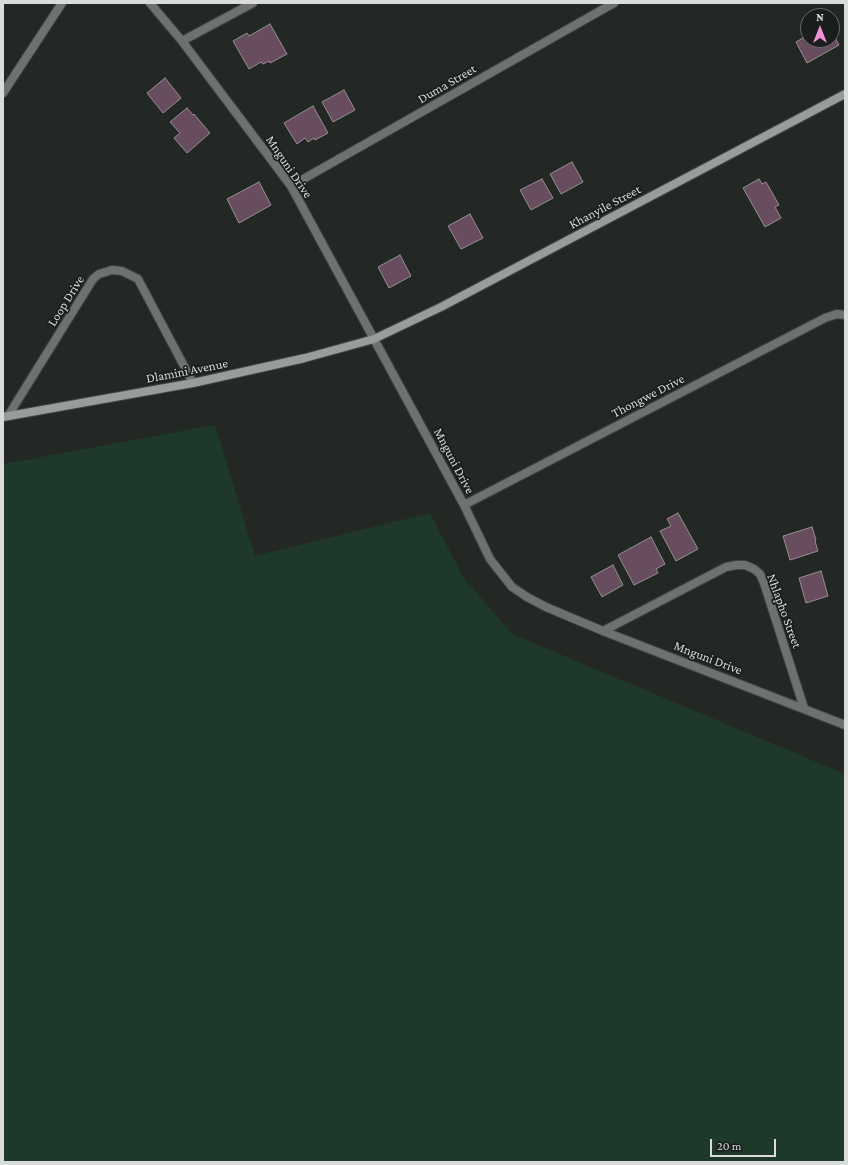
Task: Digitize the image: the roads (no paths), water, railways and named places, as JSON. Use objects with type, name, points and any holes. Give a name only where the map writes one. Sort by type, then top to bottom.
[{"type":"street","points":[[3,93],[62,3]]},
{"type":"street","name":"Mnguni Drive","points":[[150,3],[182,41],[291,186],[464,505],[490,559],[512,587],[546,607],[603,631],[845,725]]},
{"type":"street","points":[[182,41],[253,3]]},
{"type":"street","name":"Duma Street","points":[[291,186],[614,3]]},
{"type":"street","name":"Khanyile Street","points":[[374,339],[442,307],[845,94]]},
{"type":"street","name":"Loop Drive","points":[[6,416],[93,279],[99,274],[112,270],[122,271],[138,278],[193,383]]},
{"type":"street","name":"Thongwe Drive","points":[[464,505],[825,318],[837,314],[845,315]]},
{"type":"street","name":"Dlamini Avenue","points":[[6,416],[193,383],[305,358],[374,339]]},
{"type":"street","name":"Nhlapho Street","points":[[603,631],[726,567],[736,564],[745,565],[754,569],[760,574],[764,582],[804,708]]}]
